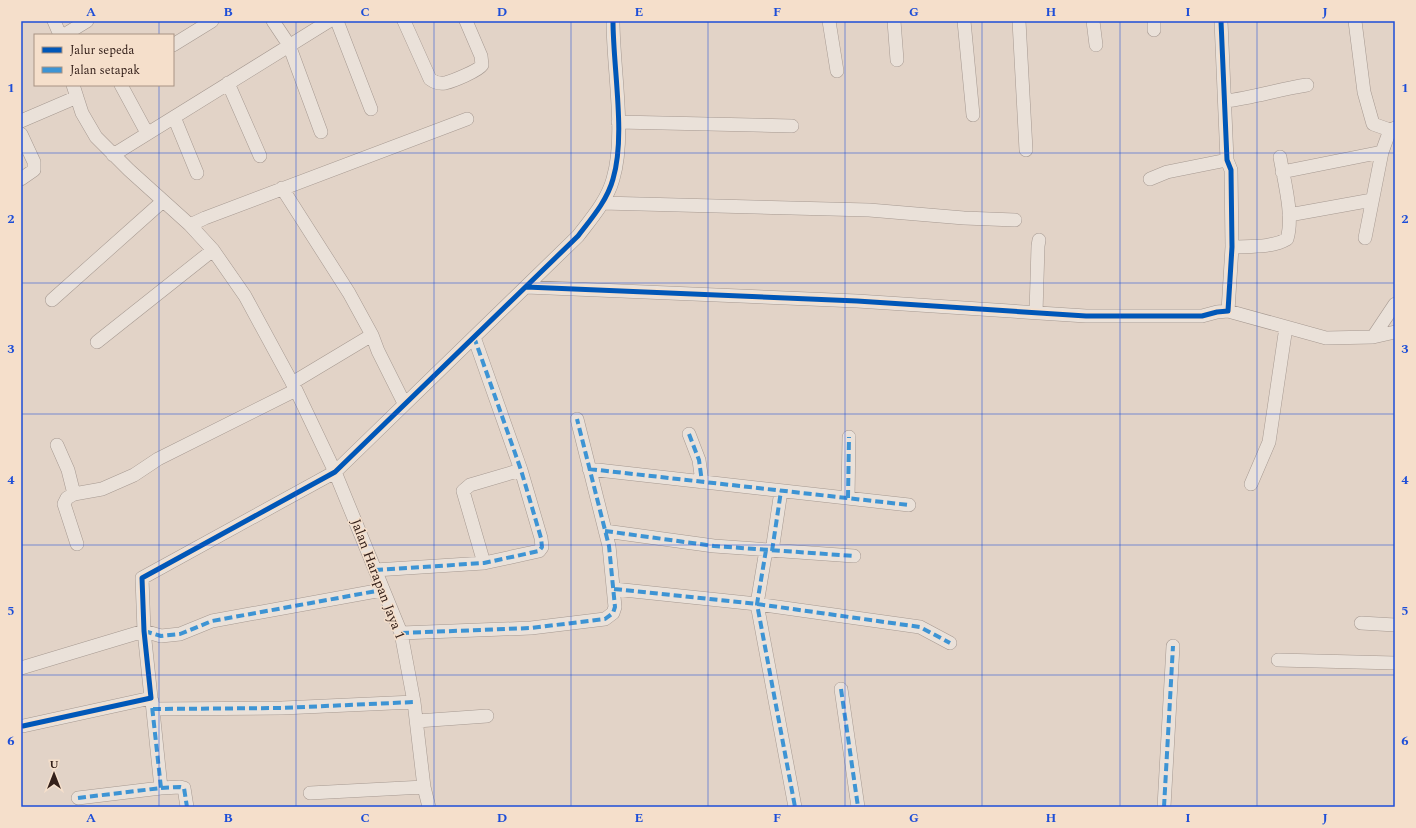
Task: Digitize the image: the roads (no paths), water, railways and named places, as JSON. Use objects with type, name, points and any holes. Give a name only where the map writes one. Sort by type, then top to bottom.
[{"type":"street","points":[[54,21],[60,34]]},
{"type":"street","points":[[66,34],[87,21]]},
{"type":"street","points":[[174,44],[212,21]]},
{"type":"street","points":[[273,21],[289,45],[321,132]]},
{"type":"street","points":[[113,155],[329,21]]},
{"type":"street","points":[[337,21],[371,108]]},
{"type":"street","points":[[404,21],[430,79],[436,83],[444,83],[475,71],[482,65],[481,56],[466,21]]},
{"type":"street","points":[[161,788],[144,631],[142,578],[335,472],[404,403],[578,236],[602,203],[613,180],[616,162],[618,122],[613,21]]},
{"type":"street","points":[[829,21],[837,71]]},
{"type":"street","points":[[894,21],[897,60]]},
{"type":"street","points":[[964,21],[973,115]]},
{"type":"street","points":[[1019,21],[1026,150]]},
{"type":"street","points":[[1094,21],[1096,45]]},
{"type":"street","points":[[1221,21],[1227,160],[1231,170],[1232,247],[1228,311]]},
{"type":"street","points":[[1355,21],[1364,92],[1373,124],[1393,129],[1382,152],[1365,238]]},
{"type":"street","points":[[228,83],[260,156]]},
{"type":"street","points":[[1225,101],[1267,95],[1281,89],[1307,85]]},
{"type":"street","points":[[123,86],[147,133]]},
{"type":"street","points":[[21,121],[75,91]]},
{"type":"street","name":"Jalan Harapan Jaya 1","points":[[75,91],[82,112],[96,137],[113,155],[190,225],[213,250],[245,296],[294,387],[335,472],[382,590],[401,633],[414,702],[424,787],[429,807]]},
{"type":"street","points":[[174,117],[197,173]]},
{"type":"street","points":[[190,225],[282,188],[467,119]]},
{"type":"street","points":[[618,122],[792,126]]},
{"type":"street","points":[[21,134],[34,162],[34,170],[21,179]]},
{"type":"street","points":[[1282,172],[1382,152]]},
{"type":"street","points":[[1232,247],[1281,242],[1288,239],[1290,230],[1289,215],[1280,157]]},
{"type":"street","points":[[1150,180],[1167,172],[1227,160]]},
{"type":"street","points":[[282,188],[349,293],[372,335],[378,352],[404,403]]},
{"type":"street","points":[[1289,215],[1372,200]]},
{"type":"street","points":[[52,300],[163,201]]},
{"type":"street","points":[[602,203],[869,210],[964,218],[1015,220]]},
{"type":"street","points":[[1036,313],[1039,240]]},
{"type":"street","points":[[97,342],[213,250]]},
{"type":"street","points":[[526,287],[857,302],[1086,316],[1202,316],[1228,311],[1326,338],[1373,337],[1395,332]]},
{"type":"street","points":[[1373,337],[1395,304]]},
{"type":"street","points":[[1252,484],[1269,442],[1286,327]]},
{"type":"street","points":[[77,544],[64,504],[67,498],[74,494],[102,489],[134,475],[158,459],[294,387],[372,335]]},
{"type":"street","points":[[375,570],[484,563],[538,551],[542,547],[534,513],[521,470],[474,337]]},
{"type":"street","points":[[401,633],[531,628],[605,619],[613,614],[615,607],[614,589],[609,546],[577,419]]},
{"type":"street","points":[[689,434],[699,460],[702,482]]},
{"type":"street","points":[[848,498],[849,438]]},
{"type":"street","points":[[57,445],[68,470],[74,494]]},
{"type":"street","points":[[589,469],[910,505]]},
{"type":"street","points":[[484,563],[463,491],[470,485],[521,470]]},
{"type":"street","points":[[781,491],[757,604],[795,807]]},
{"type":"street","points":[[605,532],[714,546],[854,556]]},
{"type":"street","points":[[614,589],[757,604],[920,627],[950,643]]},
{"type":"street","points":[[21,668],[144,631],[161,636],[174,635],[212,621],[382,590]]},
{"type":"street","points":[[1361,623],[1395,625]]},
{"type":"street","points":[[1164,807],[1173,646]]},
{"type":"street","points":[[1278,660],[1395,663]]},
{"type":"street","points":[[841,689],[858,807]]},
{"type":"street","points":[[23,726],[152,704],[282,708],[414,702]]},
{"type":"street","points":[[416,721],[487,716]]},
{"type":"street","points":[[78,798],[180,786],[184,788],[187,807]]},
{"type":"street","points":[[310,793],[424,787]]}]
